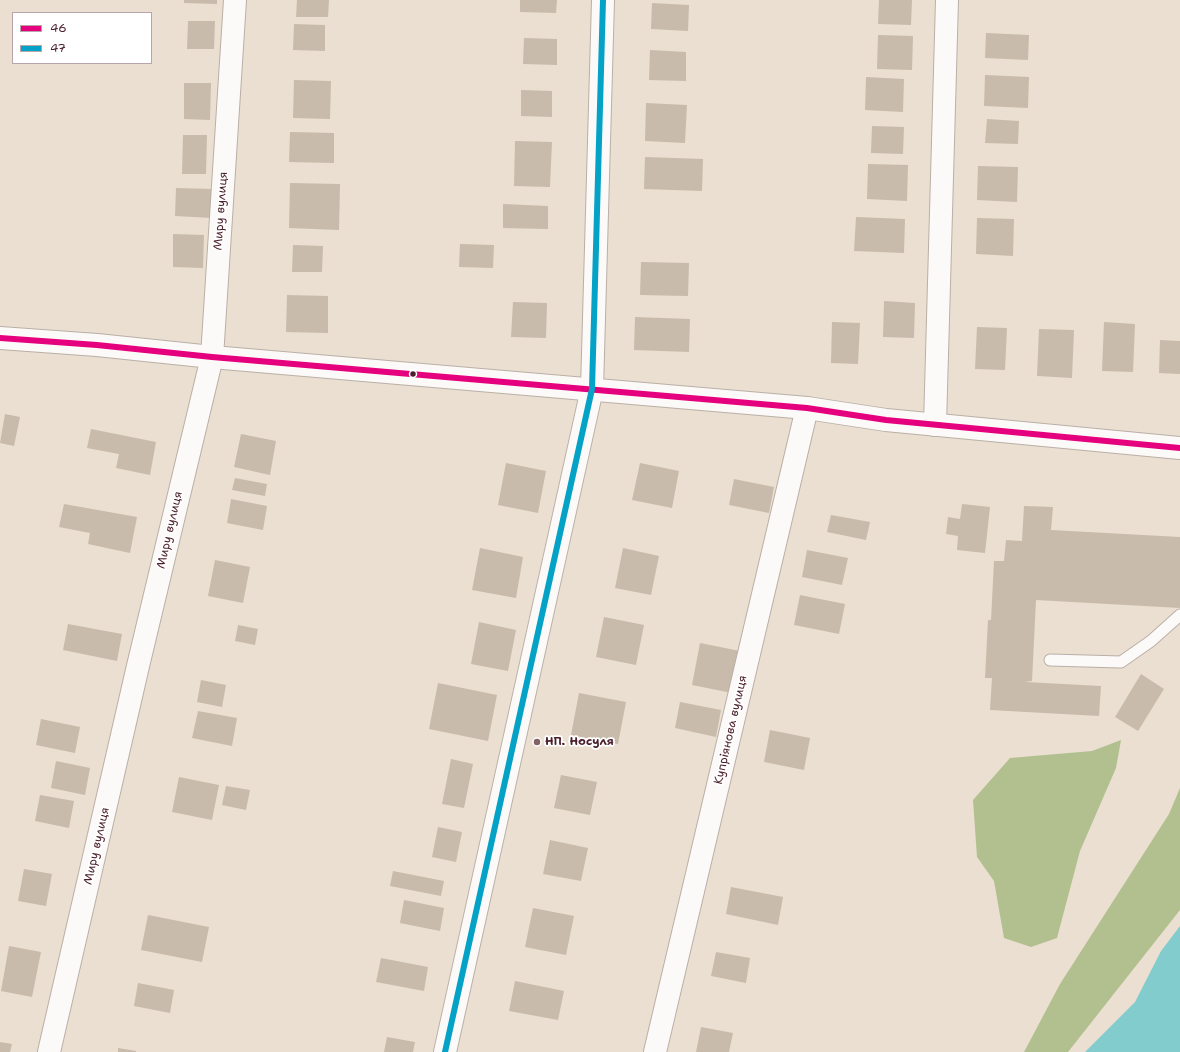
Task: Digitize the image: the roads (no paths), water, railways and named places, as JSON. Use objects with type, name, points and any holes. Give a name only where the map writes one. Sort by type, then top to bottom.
[{"type":"street","name":"Миру вулиця","points":[[49,1052],[140,658],[212,358],[235,0]]},
{"type":"street","points":[[445,1052],[592,389],[603,0]]},
{"type":"street","points":[[935,424],[947,0]]},
{"type":"street","points":[[0,338],[97,345],[212,358],[807,408],[886,420],[1180,448]]},
{"type":"street","name":"Купріянова вулиця","points":[[655,1052],[807,408]]},
{"type":"lane","points":[[1050,660],[1121,662],[1151,641],[1180,615]]},
{"type":"water","points":[[1180,926],[1180,1052],[1085,1052],[1135,1002],[1161,951]]},
{"type":"place","name":"НП. Носуля","points":[[537,742]]}]
